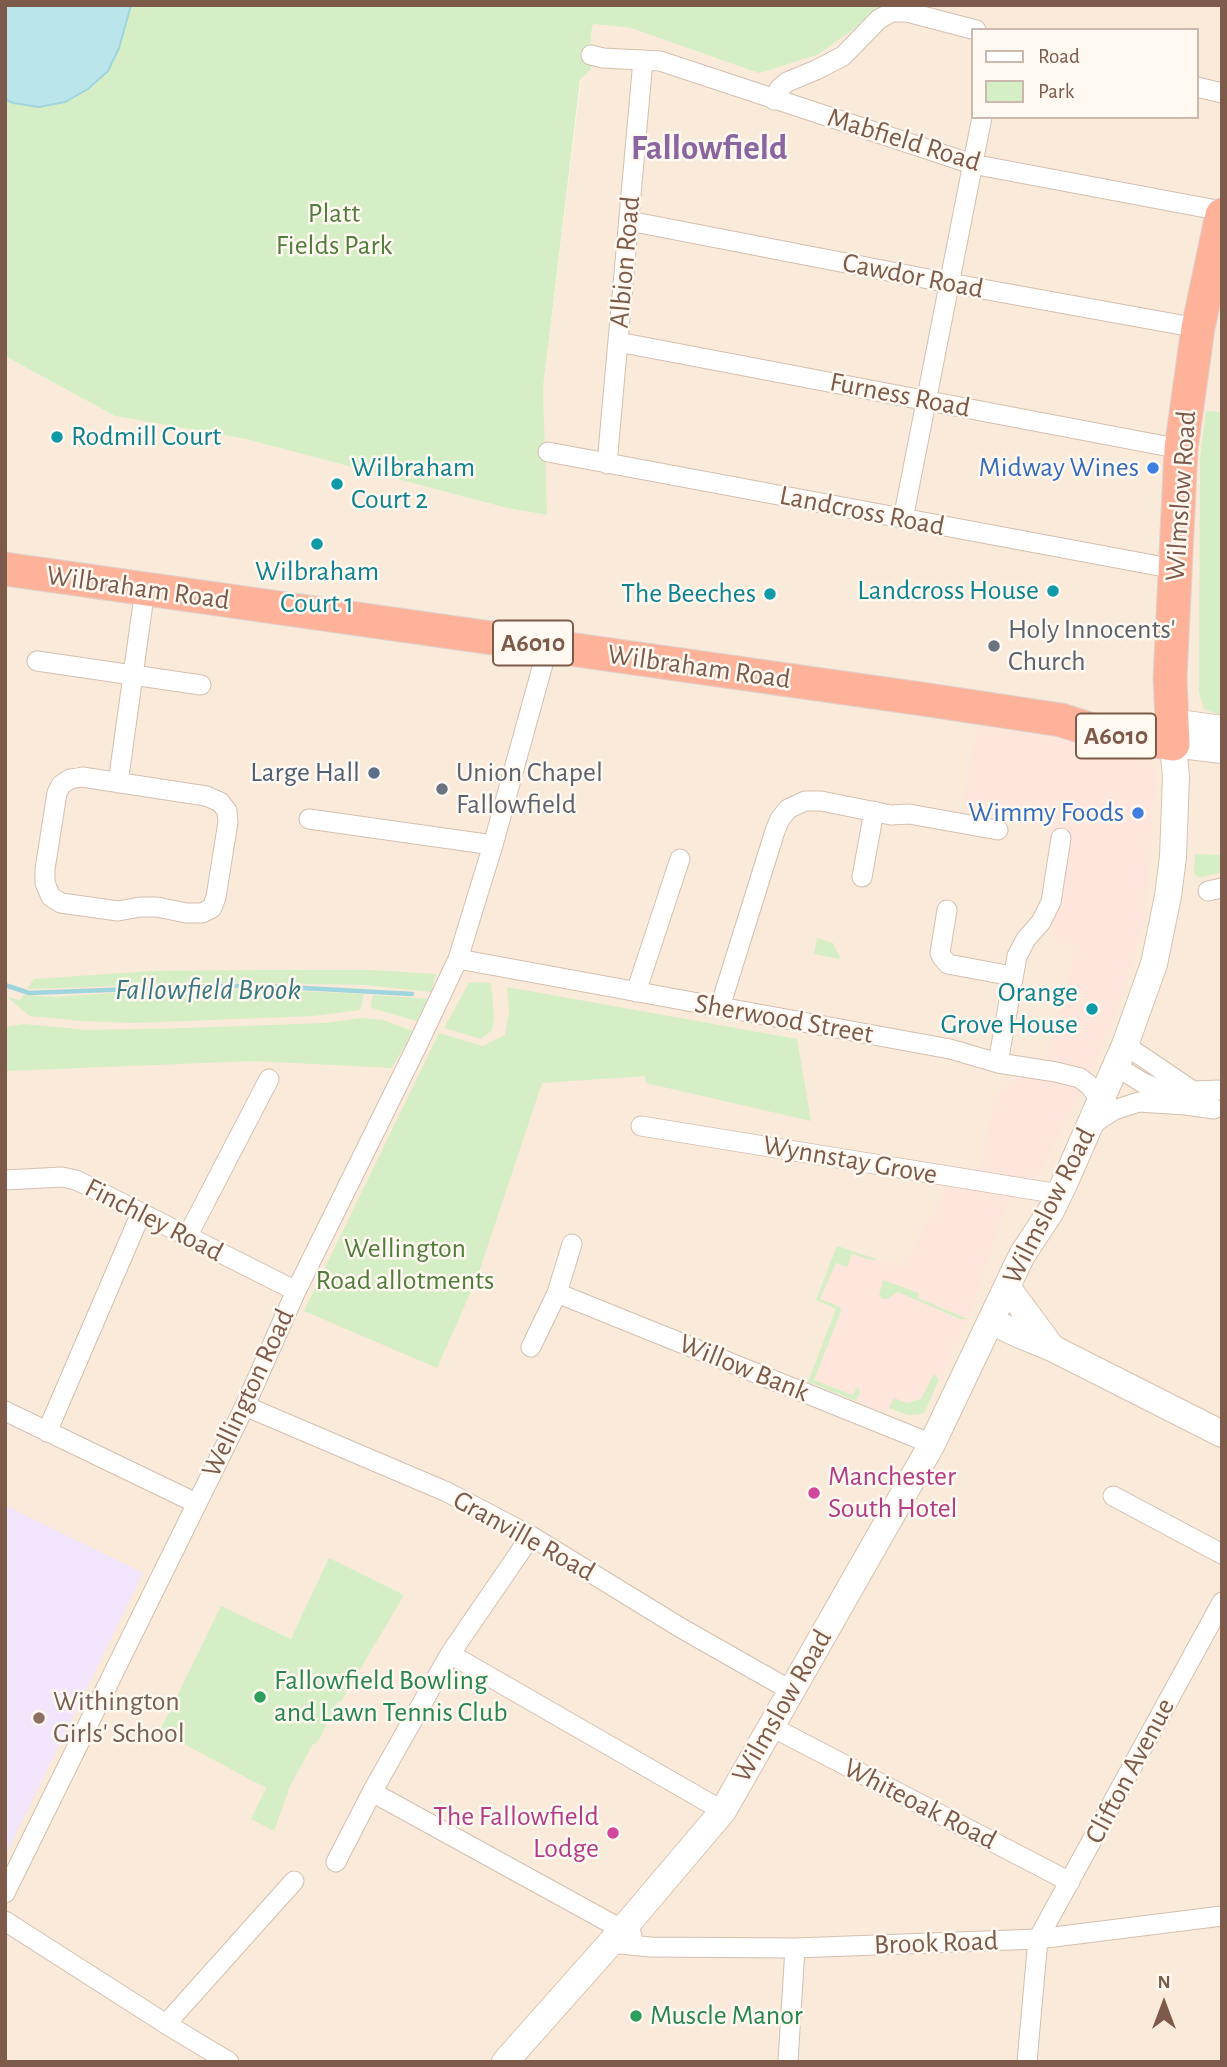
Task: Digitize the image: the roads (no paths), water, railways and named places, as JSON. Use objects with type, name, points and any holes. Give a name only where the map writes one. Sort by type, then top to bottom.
[{"type":"highway","name":"Wilmslow Road","points":[[1172,733],[1170,678],[1181,449],[1198,328],[1222,213]]},
{"type":"highway","name":"Wilbraham Road","points":[[5,569],[1060,720],[1111,717],[1172,733]]},
{"type":"main road","points":[[1172,733],[1222,729]]},
{"type":"main road","points":[[1172,733],[1222,750]]},
{"type":"main road","name":"Wilmslow Road","points":[[505,2062],[687,1856],[723,1811],[932,1444],[1023,1255],[1051,1211],[1091,1125],[1154,964],[1173,857],[1176,777],[1172,733]]},
{"type":"main road","points":[[1007,1287],[1052,1348]]},
{"type":"main road","points":[[991,1321],[1052,1348],[1222,1434]]},
{"type":"street","points":[[774,100],[779,89],[787,82],[843,56],[879,19],[892,12],[907,12],[972,29]]},
{"type":"street","name":"Mabfield Road","points":[[591,55],[660,61],[972,164],[1222,213]]},
{"type":"street","name":"Albion Road","points":[[607,464],[643,60]]},
{"type":"street","points":[[1199,87],[1222,93]]},
{"type":"street","points":[[903,519],[982,119]]},
{"type":"street","name":"Cawdor Road","points":[[629,221],[1198,328]]},
{"type":"street","name":"Furness Road","points":[[618,342],[1181,449]]},
{"type":"street","name":"Landcross Road","points":[[548,452],[1175,569]]},
{"type":"street","points":[[118,783],[145,589]]},
{"type":"street","name":"Wellington Road","points":[[5,1893],[245,1406],[296,1291],[458,959],[493,845],[548,646]]},
{"type":"street","points":[[37,662],[201,685]]},
{"type":"street","points":[[82,778],[118,783],[206,796],[220,802],[227,811],[228,822],[212,908],[202,913],[186,913],[157,907],[118,911],[61,903],[51,897],[45,883],[45,869],[57,793],[61,785],[70,779],[82,778]]},
{"type":"street","points":[[720,1007],[775,831],[788,809],[805,800],[821,801],[891,815],[909,814],[998,830]]},
{"type":"street","points":[[862,877],[874,811]]},
{"type":"street","points":[[309,818],[493,845]]},
{"type":"street","points":[[998,1063],[1017,956],[1026,939],[1041,922],[1051,902],[1060,838]]},
{"type":"street","points":[[636,992],[680,859]]},
{"type":"street","points":[[947,910],[940,953],[948,964],[1013,976]]},
{"type":"street","name":"Sherwood Street","points":[[458,959],[950,1049],[998,1063],[1056,1072],[1080,1078],[1100,1100]]},
{"type":"street","points":[[1120,1055],[1192,1091],[1214,1109]]},
{"type":"street","points":[[1120,1055],[1143,1083],[1214,1109]]},
{"type":"street","points":[[187,1237],[269,1079]]},
{"type":"street","points":[[1192,1091],[1222,1090]]},
{"type":"street","points":[[1091,1125],[1114,1110],[1139,1102],[1214,1109]]},
{"type":"street","name":"Wynnstay Grove","points":[[641,1126],[1059,1195]]},
{"type":"street","name":"Finchley Road","points":[[5,1180],[62,1177],[76,1180],[296,1291]]},
{"type":"street","points":[[47,1432],[141,1213]]},
{"type":"street","points":[[531,1347],[557,1293],[572,1244]]},
{"type":"street","name":"Willow Bank","points":[[557,1293],[932,1444]]},
{"type":"street","name":"Granville Road","points":[[245,1406],[447,1492],[531,1536],[681,1628],[790,1690]]},
{"type":"street","points":[[5,1411],[196,1503]]},
{"type":"street","points":[[1134,1485],[1119,1499],[1222,1554]]},
{"type":"street","points":[[336,1862],[450,1654],[531,1536]]},
{"type":"street","name":"Clifton Avenue","points":[[1038,1939],[1222,1602]]},
{"type":"street","points":[[450,1654],[723,1811]]},
{"type":"street","name":"Whiteoak Road","points":[[769,1726],[1070,1882]]},
{"type":"street","points":[[372,1792],[617,1936]]},
{"type":"street","points":[[166,2024],[294,1881]]},
{"type":"street","name":"Brook Road","points":[[617,1936],[650,1947],[796,1948],[1038,1939],[1222,1916]]},
{"type":"street","points":[[5,1921],[229,2062]]},
{"type":"street","points":[[1027,2062],[1038,1939]]},
{"type":"street","points":[[788,2062],[796,1948]]},
{"type":"water","points":[[5,5],[131,5],[119,48],[108,71],[88,89],[65,102],[39,107],[5,99]]},
{"type":"waterway","name":"Fallowfield Brook","points":[[5,985],[29,993],[267,986],[412,994]]},
{"type":"place","name":"Rodmill Court","points":[[57,437]]},
{"type":"place","name":"Midway Wines","points":[[1153,468]]},
{"type":"place","name":"Wilbraham Court 2","points":[[337,484]]},
{"type":"place","name":"Wilbraham Court 1","points":[[317,544]]},
{"type":"place","name":"Landcross House","points":[[1053,591]]},
{"type":"place","name":"The Beeches","points":[[770,594]]},
{"type":"place","name":"Holy Innocents' Church","points":[[994,646]]},
{"type":"place","name":"Large Hall","points":[[374,773]]},
{"type":"place","name":"Union Chapel Fallowfield","points":[[442,789]]},
{"type":"place","name":"Wimmy Foods","points":[[1138,813]]},
{"type":"place","name":"Orange Grove House","points":[[1092,1009]]},
{"type":"place","name":"Manchester South Hotel","points":[[814,1493]]},
{"type":"place","name":"Fallowfield Bowling and Lawn Tennis Club","points":[[260,1697]]},
{"type":"place","name":"Withington Girls' School","points":[[39,1718]]},
{"type":"place","name":"The Fallowfield Lodge","points":[[613,1833]]},
{"type":"place","name":"Muscle Manor","points":[[636,2016]]},
{"type":"district","name":"Fallowfield","points":[[709,148]]},
{"type":"park label","name":"Platt Fields Park","points":[[334,230]]},
{"type":"park label","name":"Wellington Road allotments","points":[[405,1265]]}]
